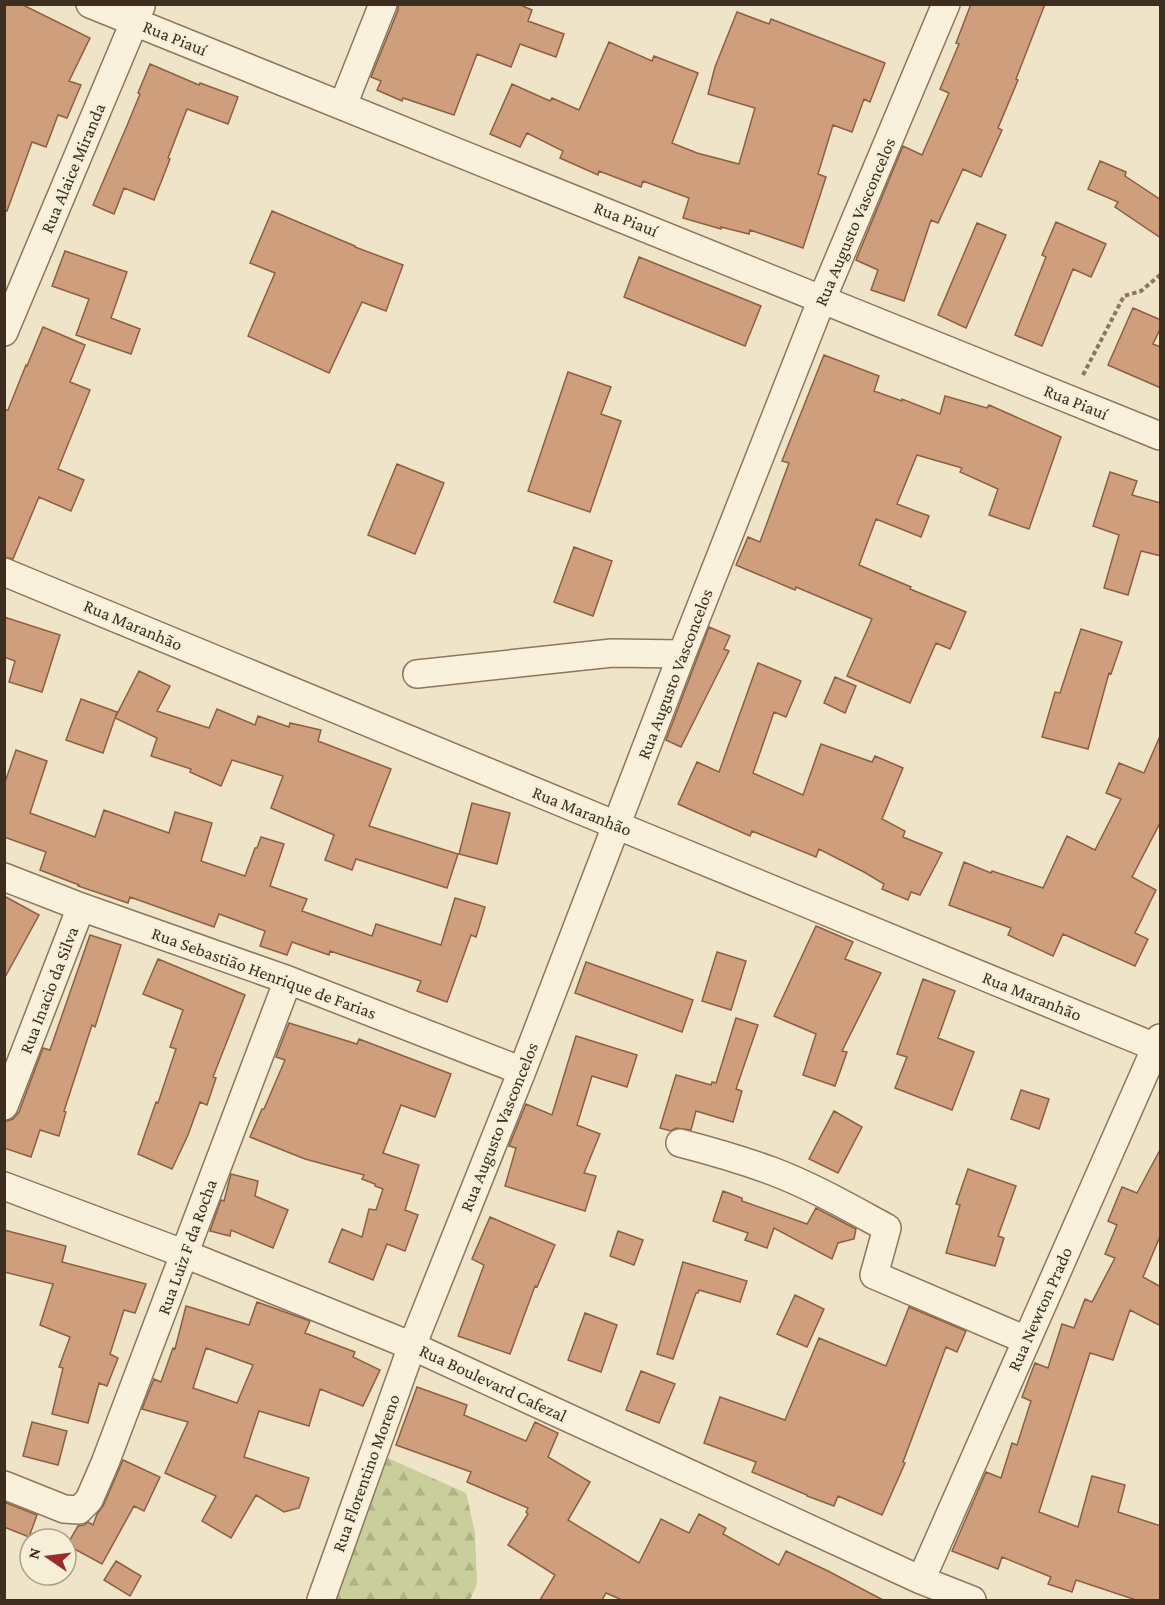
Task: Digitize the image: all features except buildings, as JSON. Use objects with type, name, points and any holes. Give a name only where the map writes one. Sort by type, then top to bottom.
[{"type":"street","name":"Rua Piauí","points":[[90,4],[138,13],[343,105],[1161,436]]},
{"type":"street","points":[[343,105],[383,4]]},
{"type":"street","name":"Rua Augusto Vasconcelos","points":[[412,1346],[522,1071],[682,654],[822,299],[946,4]]},
{"type":"street","name":"Rua Alaice Miranda","points":[[4,332],[138,13]]},
{"type":"street","name":"Rua Maranhão","points":[[4,572],[616,825],[1159,1045]]},
{"type":"street","points":[[417,674],[612,653],[682,654]]},
{"type":"street","name":"Rua Sebastião Henrique de Farias","points":[[4,877],[81,907],[288,980],[522,1071]]},
{"type":"street","name":"Rua Inacio da Silva","points":[[4,1106],[81,907]]},
{"type":"street","name":"Rua Luiz F da Rocha","points":[[4,1485],[64,1509],[79,1510],[89,1500],[288,980]]},
{"type":"street","name":"Rua Newton Prado","points":[[921,1580],[1159,1045]]},
{"type":"street","points":[[680,1143],[720,1153],[774,1172],[821,1193],[887,1228],[874,1275],[1026,1340]]},
{"type":"street","name":"Rua Boulevard Cafezal","points":[[4,1186],[185,1254],[412,1346],[921,1580],[972,1600]]},
{"type":"street","name":"Rua Florentino Moreno","points":[[321,1600],[412,1346]]},
{"type":"path","points":[[1070,400],[1124,296],[1141,291],[1161,275]]},
{"type":"green space","points":[[388,1458],[466,1493],[475,1533],[477,1584],[470,1600],[333,1600]]}]
